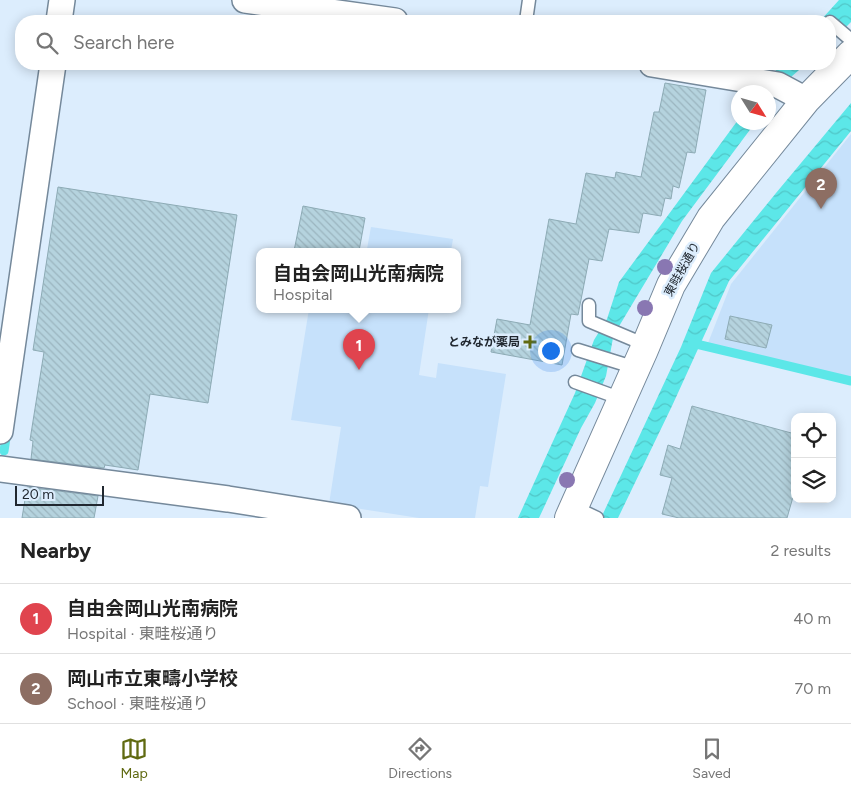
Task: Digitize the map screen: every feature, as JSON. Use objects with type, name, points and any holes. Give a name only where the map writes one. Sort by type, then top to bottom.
[{"type":"street","points":[[60,15],[62,0]]},
{"type":"street","points":[[246,0],[352,15]]},
{"type":"street","name":"東畦桜通り","points":[[836,59],[848,42]]},
{"type":"street","points":[[0,431],[52,70]]},
{"type":"street","points":[[689,70],[768,83],[806,100]]},
{"type":"street","name":"東畦桜通り","points":[[584,515],[611,395],[641,356],[671,285],[711,218],[806,100],[828,70]]},
{"type":"street","points":[[0,469],[228,499],[348,518]]},
{"type":"lane","points":[[527,15],[529,0]]},
{"type":"lane","points":[[836,29],[848,42]]},
{"type":"lane","points":[[589,305],[589,321],[617,334],[641,356]]},
{"type":"lane","points":[[582,351],[609,359],[641,356]]},
{"type":"lane","points":[[575,382],[611,395]]},
{"type":"shaded area","points":[[851,134],[851,377],[708,343],[731,284]]},
{"type":"shaded area","points":[[371,227],[453,239],[452,248],[367,248]]},
{"type":"shaded area","points":[[308,313],[428,313],[419,375],[436,378],[438,363],[506,374],[488,487],[480,486],[475,518],[419,518],[329,504],[341,427],[291,420]]},
{"type":"water","points":[[839,0],[851,0],[851,22],[836,37],[836,15],[825,15]]},
{"type":"water","points":[[776,70],[799,70],[776,96],[776,85],[764,85]]},
{"type":"water","points":[[851,103],[851,131],[729,281],[618,518],[601,518],[681,347],[711,273]]},
{"type":"water","points":[[731,130],[750,130],[682,221],[618,328],[613,338],[606,376],[595,403],[581,428],[539,518],[518,518],[575,393],[594,340],[607,319],[619,282]]},
{"type":"building","points":[[665,83],[706,90],[695,153],[687,152],[679,188],[673,186],[671,199],[665,198],[661,216],[643,213],[639,233],[609,229],[602,261],[589,259],[578,315],[571,314],[562,365],[491,352],[497,319],[530,325],[549,219],[576,224],[586,173],[615,178],[616,172],[641,177],[654,112],[659,112]]},
{"type":"building","points":[[58,187],[237,215],[208,403],[150,394],[138,470],[105,465],[104,468],[31,459],[33,441],[30,440],[44,352],[33,350]]},
{"type":"building","points":[[303,206],[365,218],[360,248],[295,248]]},
{"type":"building","points":[[730,316],[772,325],[766,348],[725,339]]},
{"type":"building","points":[[692,406],[791,433],[791,503],[787,518],[679,518],[662,514],[672,478],[660,475],[668,445],[680,449]]},
{"type":"building","points":[[27,487],[98,496],[94,518],[22,518]]},
{"type":"waterway","points":[[692,343],[851,381]]},
{"type":"waterway","points":[[4,451],[7,431]]},
{"type":"place","name":"岡山市立東疇小学校","points":[[821,209]]},
{"type":"place","name":"とみなが薬局","points":[[530,342]]},
{"type":"place","name":"自由会岡山光南病院","points":[[359,370]]}]
